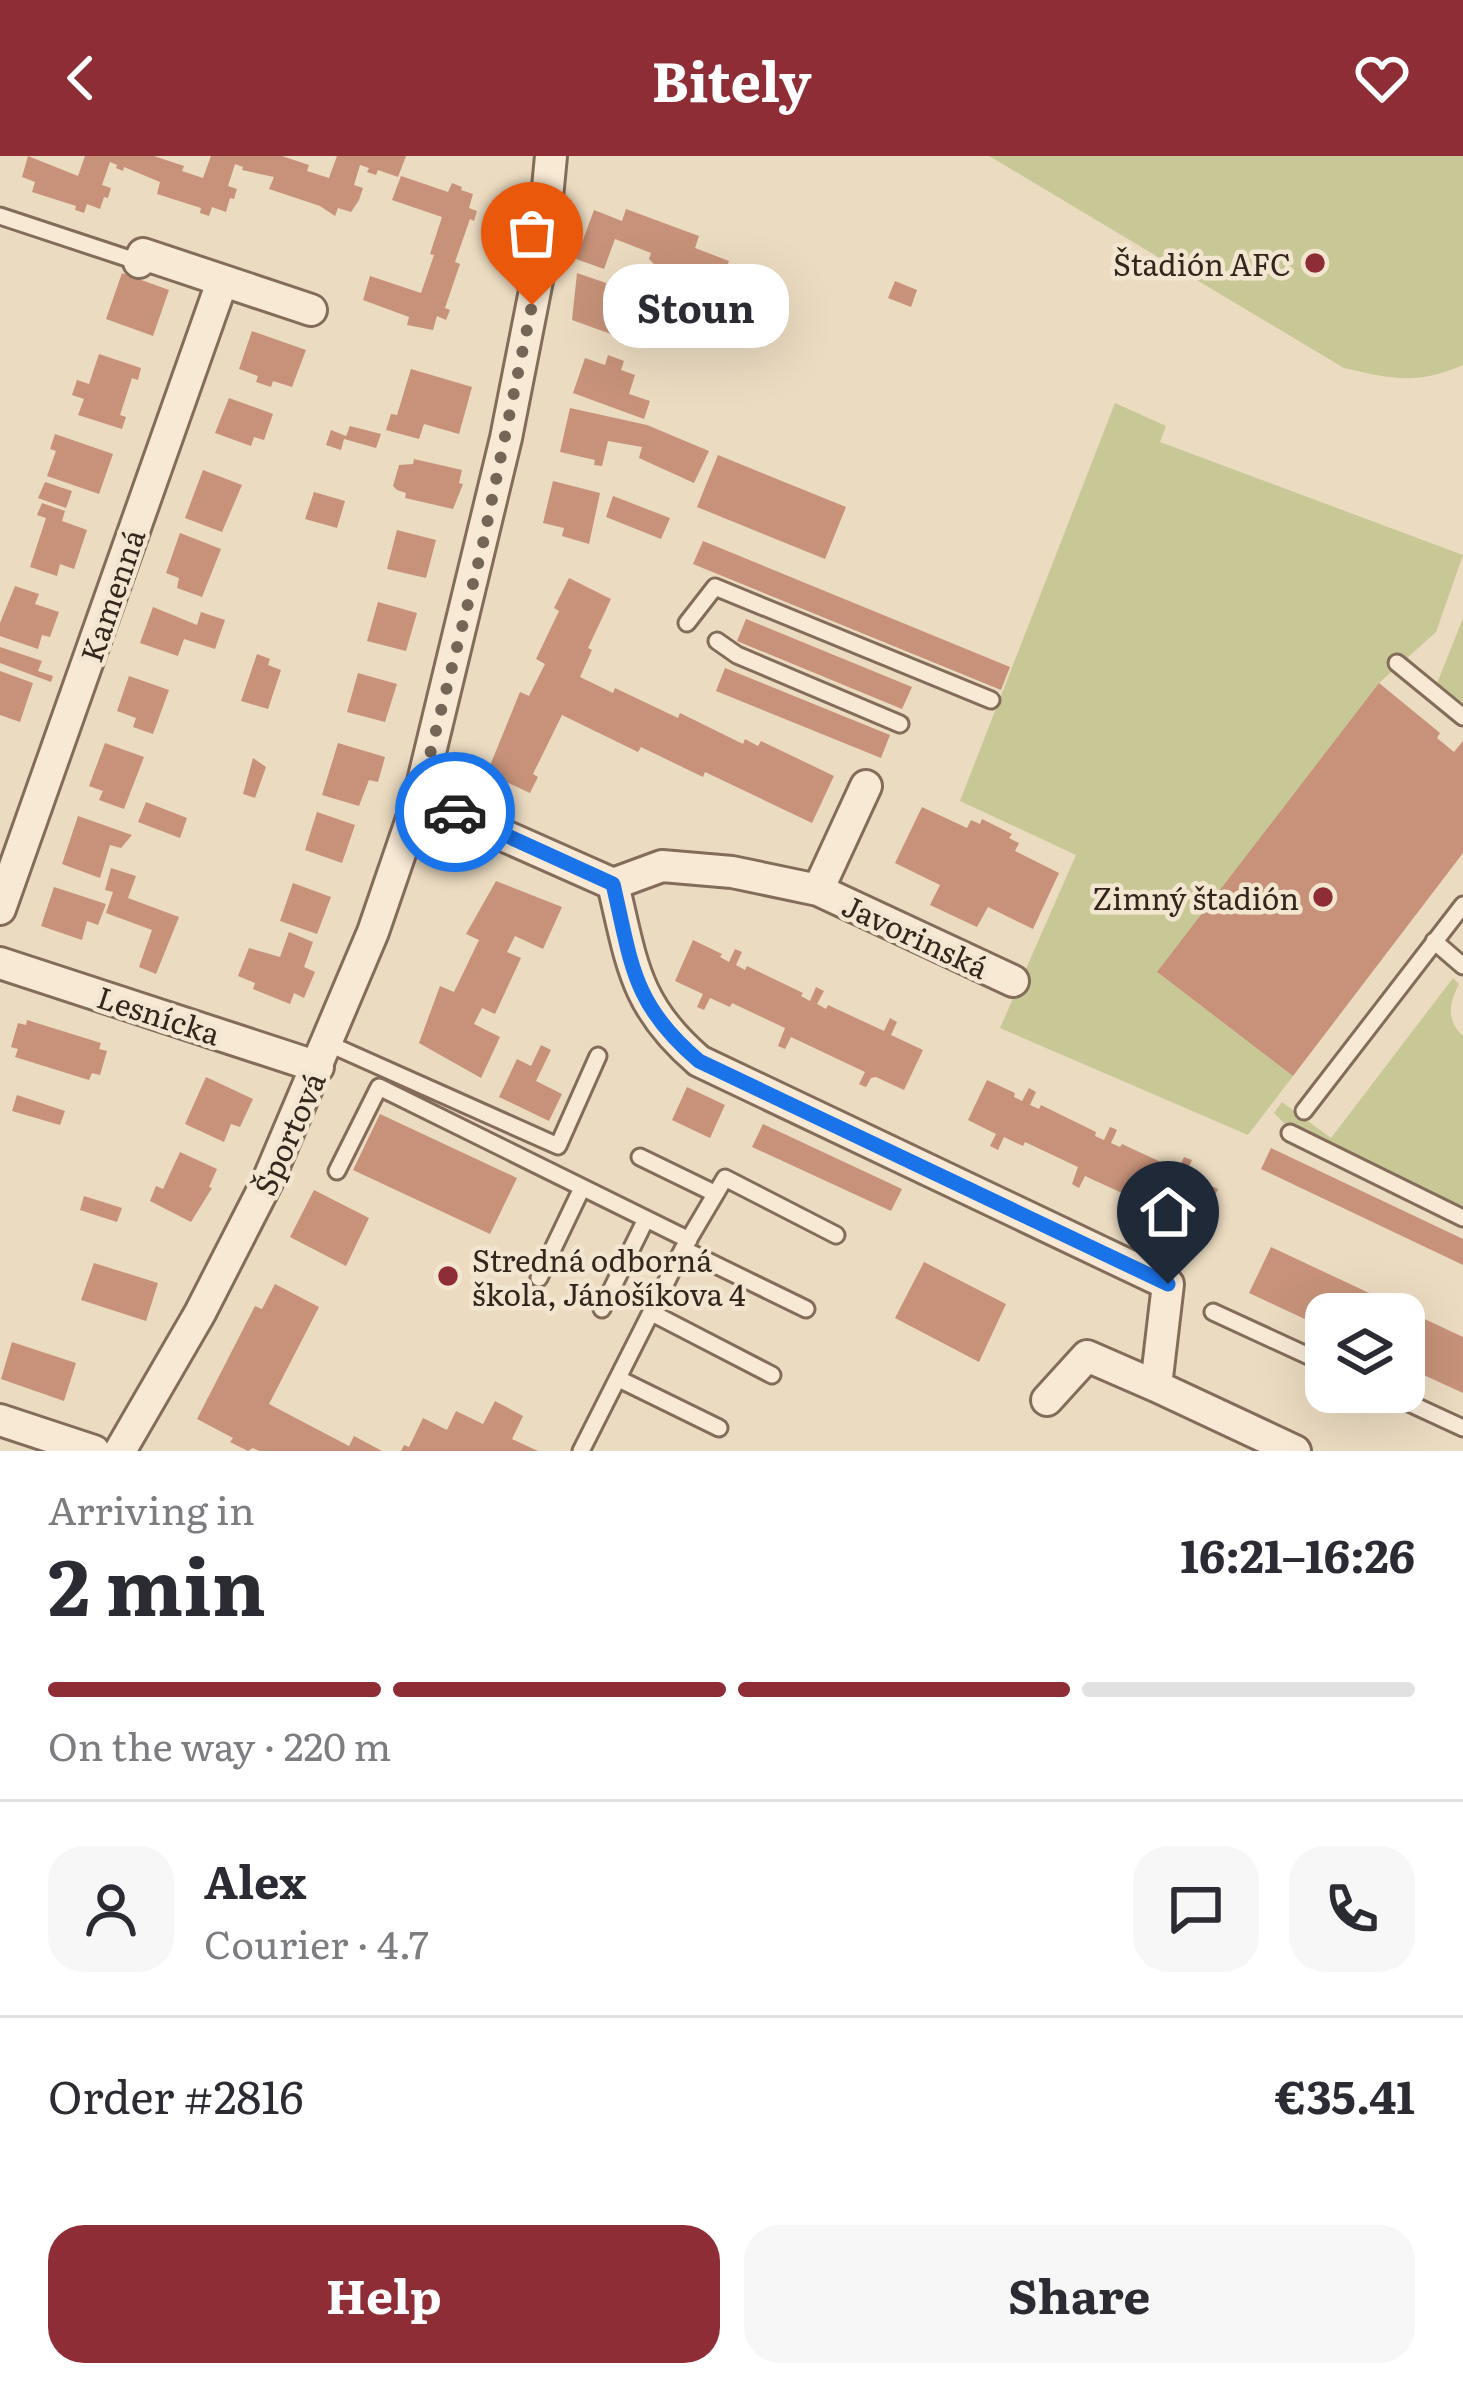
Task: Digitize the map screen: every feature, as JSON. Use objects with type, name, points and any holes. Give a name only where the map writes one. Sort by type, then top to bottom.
[{"type":"street","name":"Športová","points":[[120,1451],[200,1313],[268,1180],[373,932],[419,798],[511,416],[541,260],[551,156]]},
{"type":"street","points":[[140,262],[143,254],[311,310]]},
{"type":"street","name":"Kamenná","points":[[0,908],[222,282]]},
{"type":"street","name":"Javorinská","points":[[818,890],[866,786]]},
{"type":"street","points":[[419,798],[613,884],[639,992],[668,1034],[699,1061],[1168,1284],[1156,1386]]},
{"type":"street","name":"Javorinská","points":[[613,884],[662,866],[732,872],[818,890],[1013,980]]},
{"type":"street","name":"Lesnícka","points":[[0,963],[322,1055]]},
{"type":"street","points":[[1047,1400],[1087,1356],[1295,1451]]},
{"type":"street","points":[[0,1420],[94,1451]]},
{"type":"lane","points":[[0,216],[140,262]]},
{"type":"lane","points":[[687,623],[715,587],[991,700]]},
{"type":"lane","points":[[717,641],[737,655],[900,724]]},
{"type":"lane","points":[[1397,663],[1463,717]]},
{"type":"lane","points":[[1304,1111],[1463,905]]},
{"type":"lane","points":[[1434,941],[1463,966]]},
{"type":"lane","points":[[322,1055],[558,1146],[598,1056]]},
{"type":"lane","points":[[337,1171],[379,1088],[646,1219],[806,1309]]},
{"type":"lane","points":[[1290,1133],[1463,1218]]},
{"type":"lane","points":[[640,1157],[714,1193]]},
{"type":"lane","points":[[581,1451],[725,1178],[836,1235]]},
{"type":"lane","points":[[538,1278],[582,1188]]},
{"type":"lane","points":[[602,1310],[646,1219]]},
{"type":"lane","points":[[1213,1312],[1305,1354]]},
{"type":"lane","points":[[652,1313],[772,1375]]},
{"type":"lane","points":[[620,1379],[719,1428]]},
{"type":"lane","points":[[1425,1410],[1463,1428]]},
{"type":"green space","name":"Štadión AFC","points":[[989,156],[1463,156],[1463,365],[1404,378],[1344,368]]},
{"type":"green space","points":[[1115,403],[1166,426],[1160,442],[1463,555],[1436,632],[1379,683],[1158,973],[1293,1076],[1248,1135],[1000,1028],[1076,855],[960,801]]},
{"type":"green space","points":[[1463,618],[1463,702],[1434,691]]},
{"type":"green space","points":[[1453,978],[1459,984],[1451,1005],[1452,1018],[1463,1036],[1463,1206],[1284,1123],[1274,1113],[1282,1102],[1331,1138]]},
{"type":"building","points":[[28,156],[78,176],[85,156],[154,156],[203,178],[211,156],[282,156],[329,178],[337,156],[406,156],[398,177],[378,170],[376,175],[360,165],[354,185],[363,188],[359,200],[351,212],[338,208],[335,216],[269,189],[274,177],[235,164],[228,186],[237,189],[234,199],[230,198],[226,212],[212,207],[209,216],[200,213],[201,208],[157,194],[160,182],[110,162],[102,185],[111,188],[108,198],[104,197],[100,209],[87,204],[84,213],[32,192],[35,182],[22,177]]},
{"type":"building","points":[[401,176],[448,192],[452,183],[462,187],[473,194],[469,208],[477,211],[455,262],[460,264],[445,308],[450,310],[446,320],[437,316],[433,330],[407,325],[409,317],[363,300],[370,276],[421,293],[434,255],[430,254],[442,217],[392,200]]},
{"type":"building","points":[[626,209],[699,236],[695,248],[729,261],[712,307],[677,295],[685,273],[656,266],[649,259],[651,253],[615,239],[604,269],[576,259],[594,210],[622,221]]},
{"type":"building","points":[[122,273],[169,290],[153,336],[106,319]]},
{"type":"building","points":[[577,273],[606,283],[603,305],[609,311],[641,323],[633,342],[572,320]]},
{"type":"building","points":[[895,281],[917,290],[911,307],[888,298]]},
{"type":"building","points":[[252,331],[306,350],[292,387],[256,382],[258,376],[239,369]]},
{"type":"building","points":[[99,354],[141,368],[138,380],[132,378],[120,415],[126,417],[122,429],[78,415],[84,399],[72,395],[77,380],[89,384]]},
{"type":"building","points":[[608,355],[624,361],[621,370],[635,375],[629,394],[650,401],[644,419],[573,393],[585,358],[605,365]]},
{"type":"building","points":[[411,369],[472,387],[459,434],[424,424],[419,439],[386,430],[391,414],[397,415]]},
{"type":"building","points":[[229,398],[273,414],[264,440],[254,437],[251,446],[215,433]]},
{"type":"building","points":[[570,408],[647,425],[709,451],[694,483],[639,458],[642,447],[608,441],[602,466],[594,465],[595,460],[560,452]]},
{"type":"building","points":[[350,426],[381,434],[376,448],[344,439],[341,450],[326,445],[331,430],[346,436]]},
{"type":"building","points":[[55,434],[113,454],[99,494],[47,476],[56,451],[50,449]]},
{"type":"building","points":[[718,455],[846,507],[825,559],[697,507]]},
{"type":"building","points":[[414,459],[462,470],[459,483],[463,484],[453,509],[405,498],[406,493],[393,486],[399,465],[413,464]]},
{"type":"building","points":[[203,470],[242,485],[222,532],[185,518]]},
{"type":"building","points":[[553,481],[600,493],[589,544],[562,536],[564,528],[543,523]]},
{"type":"building","points":[[45,482],[72,491],[66,508],[38,498]]},
{"type":"building","points":[[314,492],[345,501],[337,528],[305,519]]},
{"type":"building","points":[[613,496],[670,518],[661,539],[606,517]]},
{"type":"building","points":[[42,503],[65,511],[62,521],[87,530],[74,569],[60,564],[57,576],[30,567],[46,518],[37,515]]},
{"type":"building","points":[[397,530],[436,540],[426,578],[387,569]]},
{"type":"building","points":[[180,533],[221,549],[202,597],[177,588],[179,578],[166,573]]},
{"type":"building","points":[[703,541],[1010,667],[1001,690],[693,564]]},
{"type":"building","points":[[569,578],[611,599],[580,677],[678,718],[680,713],[743,744],[745,739],[758,746],[761,741],[834,776],[812,823],[705,772],[703,777],[641,747],[638,752],[562,715],[533,774],[538,777],[530,793],[487,773],[520,692],[529,696],[545,664],[536,659]]},
{"type":"building","points":[[15,586],[39,594],[35,604],[59,612],[50,637],[42,635],[38,649],[0,636],[0,623]]},
{"type":"building","points":[[378,602],[417,613],[406,651],[367,641]]},
{"type":"building","points":[[153,607],[197,625],[201,612],[225,620],[215,649],[184,639],[178,656],[140,643]]},
{"type":"building","points":[[746,619],[912,687],[902,709],[737,641]]},
{"type":"building","points":[[0,647],[42,661],[38,671],[53,676],[51,682],[0,663]]},
{"type":"building","points":[[257,654],[281,670],[268,709],[241,701]]},
{"type":"building","points":[[725,668],[890,735],[881,758],[716,691]]},
{"type":"building","points":[[0,671],[33,683],[20,722],[0,715]]},
{"type":"building","points":[[358,673],[397,684],[385,722],[347,712]]},
{"type":"building","points":[[129,676],[169,690],[153,734],[133,727],[136,718],[117,711]]},
{"type":"building","name":"Zimný štadión","points":[[1379,683],[1440,733],[1437,738],[1454,752],[1463,741],[1463,853],[1293,1076],[1157,972]]},
{"type":"building","points":[[105,743],[144,757],[124,809],[99,800],[103,791],[89,786]]},
{"type":"building","points":[[338,743],[385,757],[378,782],[369,780],[359,806],[322,795]]},
{"type":"building","points":[[253,758],[266,767],[255,798],[243,794]]},
{"type":"building","points":[[146,802],[187,818],[180,838],[138,822]]},
{"type":"building","points":[[922,807],[967,828],[971,820],[980,824],[982,819],[1012,834],[1009,838],[1019,843],[1015,851],[1059,873],[1033,929],[988,907],[977,927],[930,905],[940,885],[895,863]]},
{"type":"building","points":[[317,812],[355,825],[342,863],[305,850]]},
{"type":"building","points":[[78,816],[132,835],[121,848],[110,845],[100,878],[62,864]]},
{"type":"building","points":[[111,868],[136,876],[128,898],[179,917],[156,974],[139,967],[152,930],[106,913],[113,892],[105,890]]},
{"type":"building","points":[[496,881],[562,907],[543,949],[515,936],[507,952],[521,958],[495,1014],[482,1008],[474,1024],[500,1037],[481,1078],[419,1043],[440,986],[454,992],[479,940],[466,934]]},
{"type":"building","points":[[293,883],[331,897],[317,934],[280,921]]},
{"type":"building","points":[[54,887],[106,904],[98,925],[87,921],[82,940],[41,926]]},
{"type":"building","points":[[289,932],[313,942],[304,967],[315,972],[304,998],[294,993],[290,1004],[253,989],[255,983],[238,976],[249,948],[280,957]]},
{"type":"building","points":[[693,940],[729,962],[735,949],[742,952],[736,965],[803,993],[810,1001],[816,987],[824,991],[817,1004],[826,1009],[828,1005],[884,1031],[890,1018],[897,1022],[891,1035],[923,1050],[904,1090],[876,1077],[863,1086],[859,1084],[865,1072],[791,1037],[785,1049],[778,1046],[785,1028],[732,1003],[730,1007],[710,998],[704,1010],[697,1007],[703,994],[675,981]]},
{"type":"building","points":[[27,1020],[101,1043],[99,1049],[107,1051],[100,1075],[92,1073],[89,1080],[15,1057],[18,1049],[11,1047],[18,1023],[26,1025]]},
{"type":"building","points":[[541,1045],[551,1050],[536,1081],[562,1094],[549,1121],[499,1097],[517,1059],[531,1066]]},
{"type":"building","points":[[206,1077],[253,1099],[240,1127],[231,1124],[224,1142],[185,1124]]},
{"type":"building","points":[[987,1080],[1022,1101],[1029,1088],[1036,1092],[1030,1105],[1039,1109],[1041,1105],[1104,1140],[1113,1128],[1117,1130],[1111,1143],[1178,1170],[1184,1157],[1192,1160],[1185,1174],[1218,1189],[1199,1229],[1170,1215],[1161,1226],[1153,1223],[1159,1210],[1085,1176],[1079,1188],[1072,1184],[1078,1167],[1025,1142],[1023,1146],[1004,1137],[998,1150],[990,1146],[996,1134],[968,1120]]},
{"type":"building","points":[[687,1087],[725,1105],[710,1138],[672,1120]]},
{"type":"building","points":[[17,1095],[65,1111],[60,1125],[12,1111]]},
{"type":"building","points":[[380,1114],[517,1178],[490,1234],[353,1170]]},
{"type":"building","points":[[763,1124],[902,1189],[891,1211],[752,1147]]},
{"type":"building","points":[[1271,1148],[1463,1239],[1463,1265],[1261,1169]]},
{"type":"building","points":[[180,1152],[217,1169],[212,1188],[191,1222],[150,1201],[156,1186],[163,1189]]},
{"type":"building","points":[[314,1190],[369,1218],[346,1266],[290,1237]]},
{"type":"building","points":[[84,1196],[122,1208],[117,1222],[80,1210]]},
{"type":"building","points":[[1271,1247],[1369,1293],[1305,1293],[1305,1319],[1249,1293]]},
{"type":"building","points":[[924,1262],[1006,1304],[979,1362],[895,1318]]},
{"type":"building","points":[[94,1263],[158,1283],[146,1321],[81,1300]]},
{"type":"building","points":[[275,1284],[319,1307],[269,1404],[349,1446],[354,1436],[382,1451],[248,1451],[197,1419],[255,1306],[262,1309]]},
{"type":"building","points":[[1425,1319],[1463,1337],[1463,1393],[1425,1376]]},
{"type":"building","points":[[12,1342],[76,1363],[64,1401],[1,1379]]},
{"type":"building","points":[[495,1401],[523,1416],[512,1439],[538,1451],[401,1451],[404,1445],[409,1447],[423,1418],[447,1430],[456,1411],[483,1424]]},
{"type":"way so far","points":[[455,812],[419,798],[482,548],[532,305]]},
{"type":"place","name":"Štadión AFC","points":[[1315,263]]},
{"type":"place","name":"Stoun","points":[[532,305]]},
{"type":"place","name":"Zimný štadión","points":[[1323,897]]},
{"type":"place","name":"Stredná odborná škola, Jánošíkova 4","points":[[448,1276]]},
{"type":"route","points":[[455,812],[613,884],[639,992],[668,1034],[699,1061],[1168,1284]]}]
